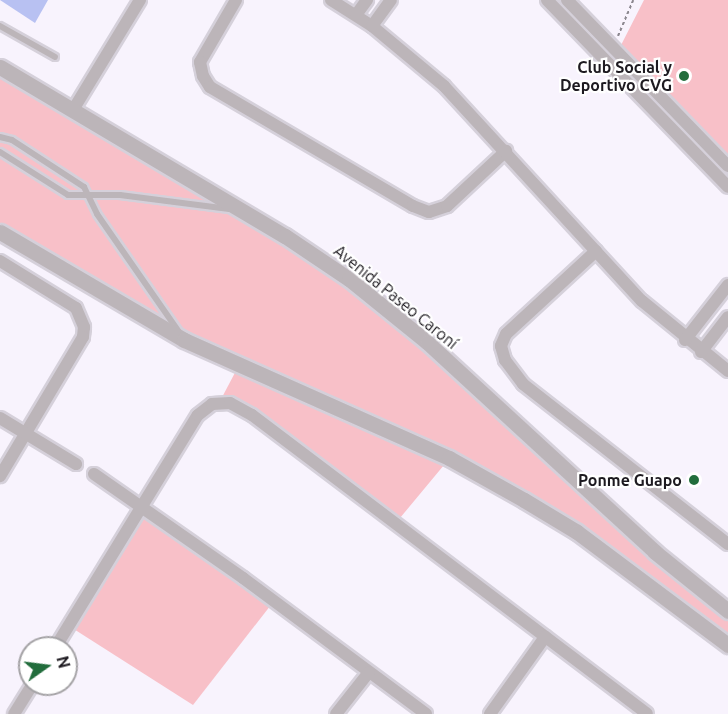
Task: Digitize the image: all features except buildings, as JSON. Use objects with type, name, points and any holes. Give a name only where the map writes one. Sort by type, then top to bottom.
[{"type":"street","points":[[73,111],[140,0]]},
{"type":"street","points":[[236,0],[200,62],[202,76],[210,87],[413,206],[429,212],[447,206],[506,151]]},
{"type":"street","points":[[331,0],[372,26],[444,86],[642,301],[685,340],[728,371]]},
{"type":"street","points":[[356,15],[367,0]]},
{"type":"street","points":[[372,26],[391,0]]},
{"type":"street","points":[[547,0],[728,187]]},
{"type":"street","points":[[567,0],[728,166]]},
{"type":"street","name":"Avenida Paseo Caroní","points":[[0,67],[242,210],[317,257],[396,315],[655,552],[728,610]]},
{"type":"street","points":[[0,232],[184,340],[449,459],[533,505],[618,561],[728,645]]},
{"type":"street","points":[[596,251],[506,334],[501,346],[505,360],[524,384],[556,411],[728,544]]},
{"type":"street","points":[[0,261],[72,305],[82,316],[84,327],[83,337],[0,476]]},
{"type":"street","points":[[685,340],[728,285]]},
{"type":"street","points":[[701,352],[728,317]]},
{"type":"street","points":[[62,636],[202,410],[219,403],[236,405],[647,714]]},
{"type":"street","points":[[0,418],[76,465]]},
{"type":"street","points":[[94,474],[142,506],[426,714]]},
{"type":"street","points":[[490,714],[545,638]]},
{"type":"street","points":[[336,714],[369,672]]},
{"type":"street","points":[[15,714],[26,696]]},
{"type":"lane","points":[[0,26],[55,57]]},
{"type":"lane","points":[[0,137],[76,179],[89,195],[98,214],[184,340]]},
{"type":"lane","points":[[0,152],[68,195],[120,195],[242,210]]},
{"type":"path","points":[[617,53],[620,28],[633,0]]},
{"type":"shaded area","name":"Club Social y Deportivo CVG","points":[[547,0],[567,0],[617,53],[644,0],[728,0],[728,187]]},
{"type":"shaded area","points":[[0,67],[317,257],[728,611],[728,645],[647,582],[449,459],[395,524],[252,415],[219,403],[238,367],[0,232]]},
{"type":"shaded area","points":[[142,506],[274,601],[193,705],[69,626]]},
{"type":"place","name":"Club Social y Deportivo CVG","points":[[684,76]]},
{"type":"place","name":"Ponme Guapo","points":[[694,480]]}]
